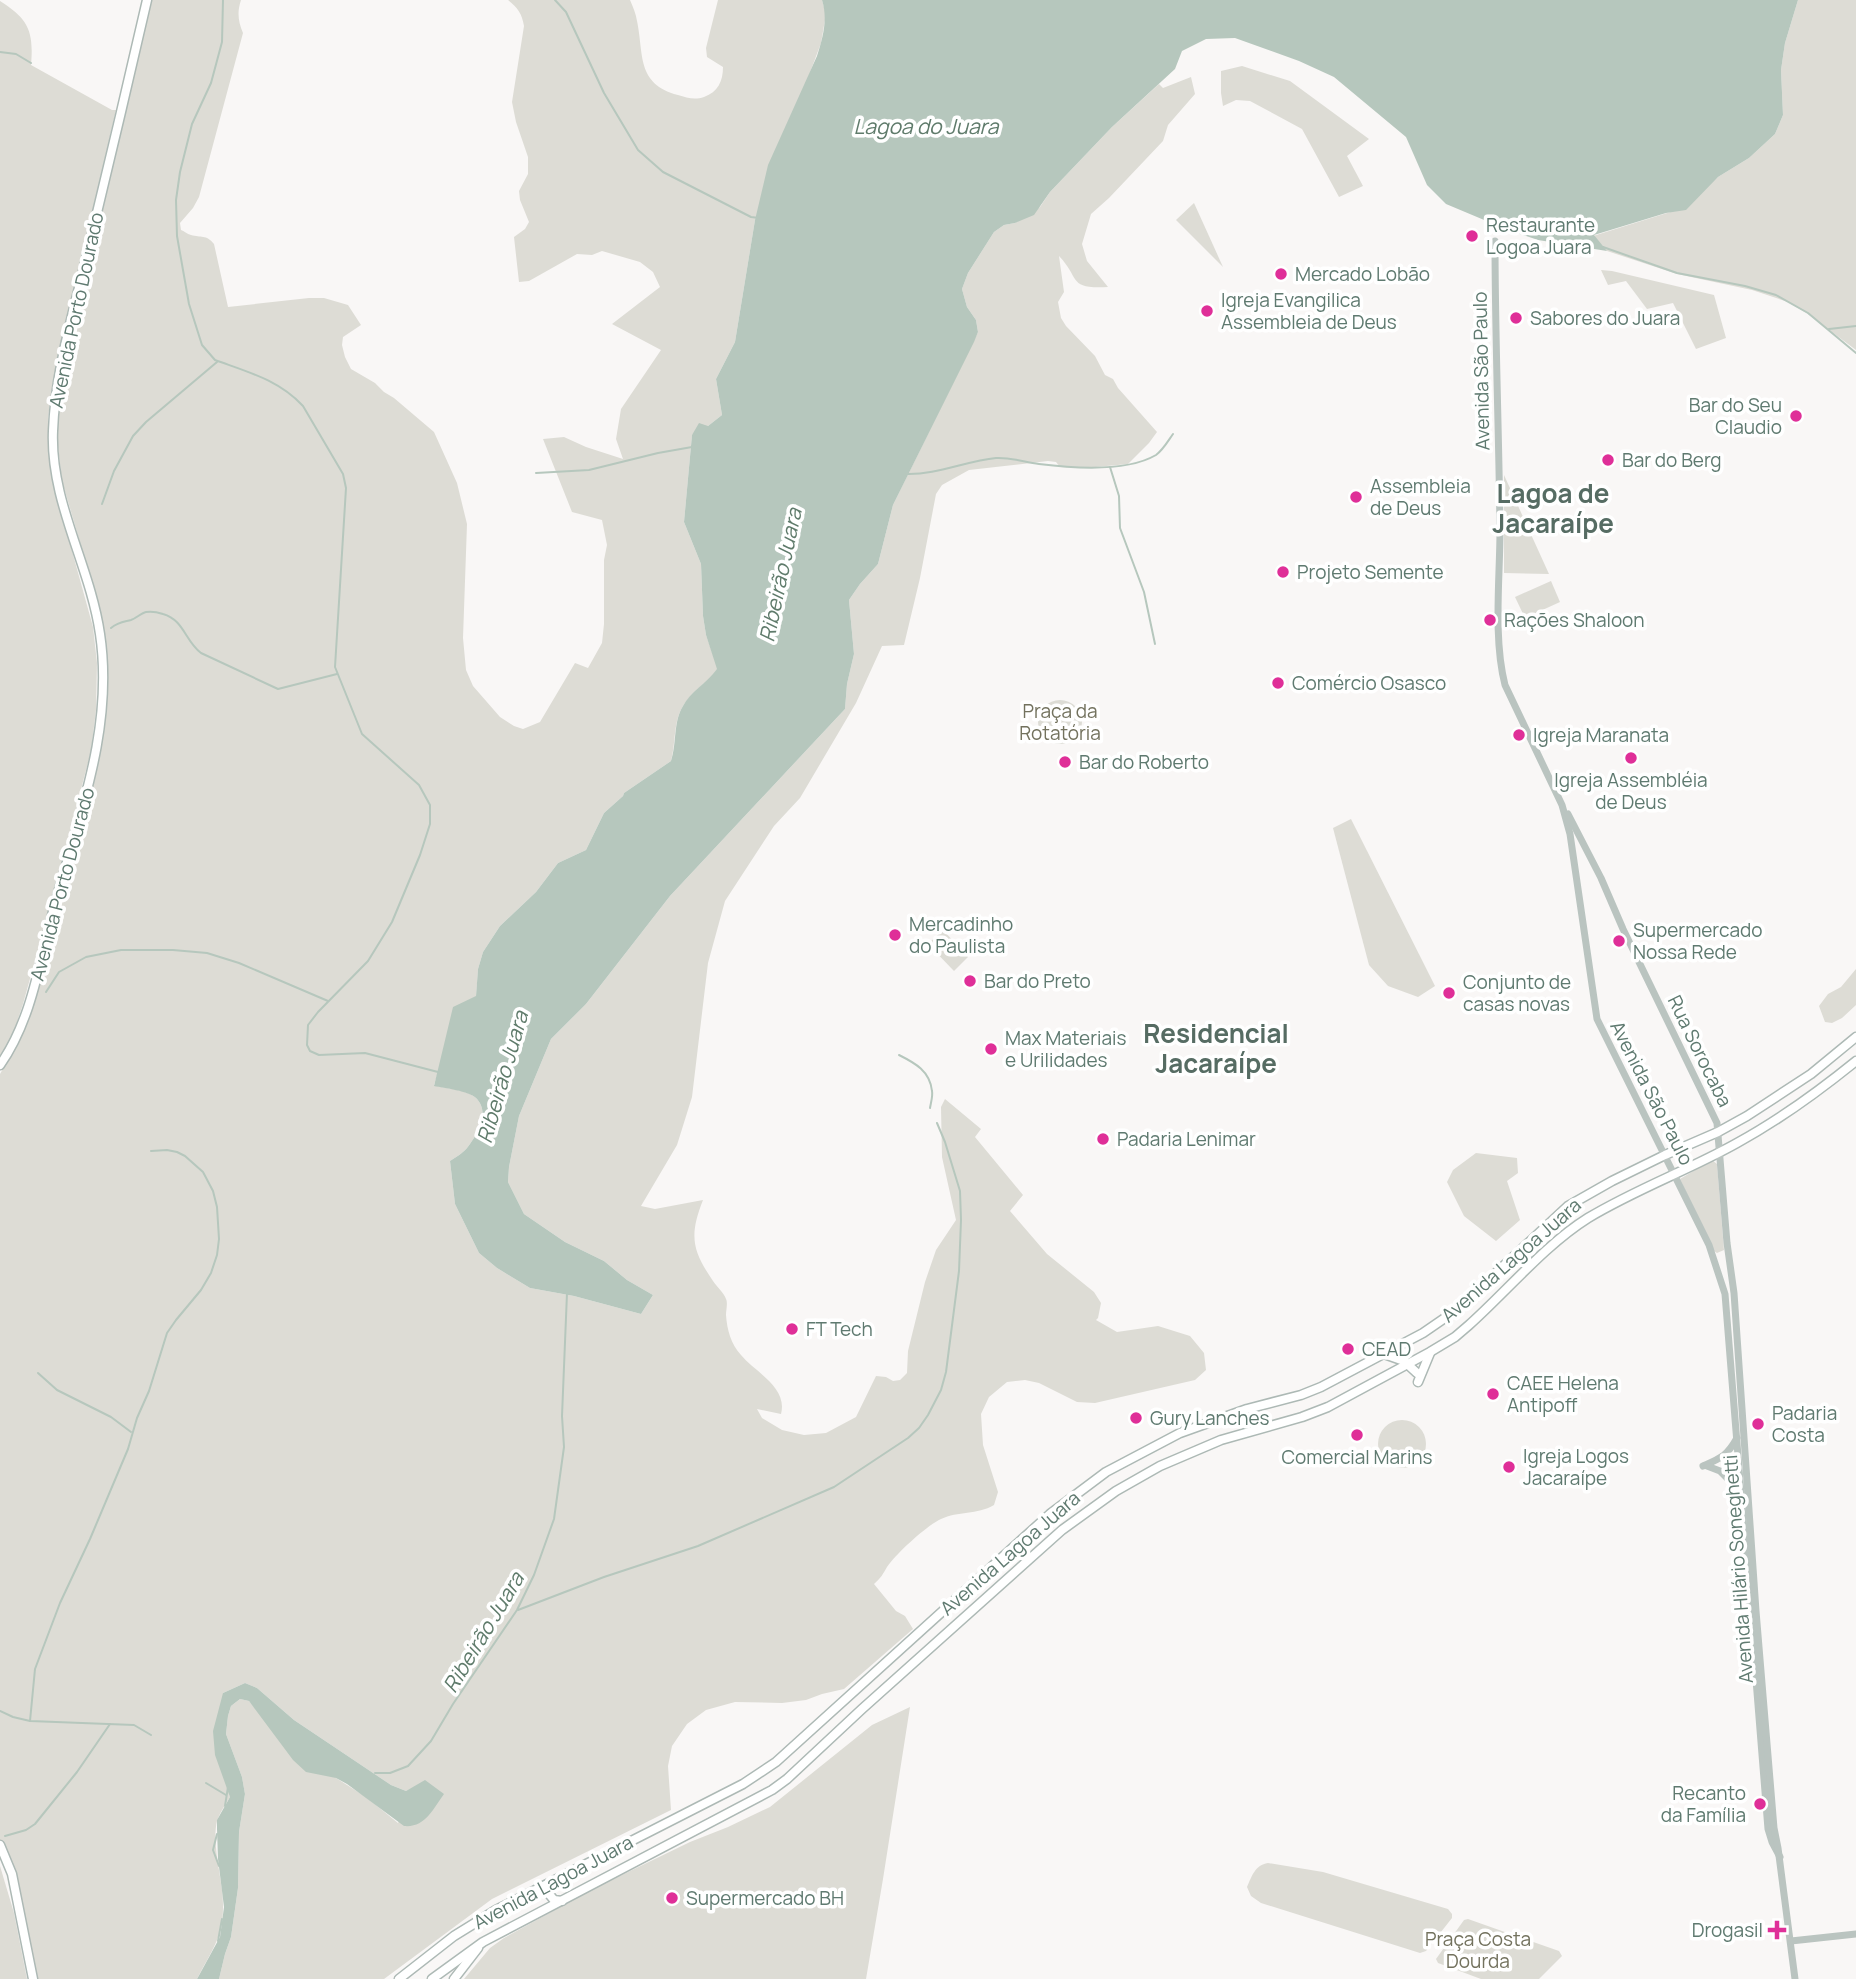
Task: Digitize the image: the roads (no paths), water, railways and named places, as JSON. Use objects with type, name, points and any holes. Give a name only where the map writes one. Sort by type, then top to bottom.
[{"type":"main road","name":"Avenida Porto Dourado","points":[[0,1065],[17,1038],[33,992],[54,906],[89,785],[101,719],[104,678],[97,618],[62,502],[54,468],[52,432],[55,396],[71,321],[147,0]]},
{"type":"main road","name":"Avenida Lagoa Juara","points":[[398,1979],[472,1924],[761,1773],[1049,1514],[1106,1472],[1180,1433],[1247,1409],[1301,1395],[1345,1375],[1441,1322],[1568,1206],[1782,1095],[1856,1037]]},
{"type":"main road","name":"Avenida Lagoa Juara","points":[[432,1979],[483,1942],[772,1790],[1062,1530],[1116,1492],[1160,1466],[1221,1440],[1328,1407],[1430,1352],[1469,1325],[1575,1227],[1764,1127],[1856,1060]]},
{"type":"main road","points":[[1384,1354],[1408,1364],[1418,1378],[1430,1352]]},
{"type":"main road","points":[[0,1845],[12,1874],[33,1979]]},
{"type":"main road","points":[[562,1900],[552,1898],[549,1894],[550,1886],[581,1866]]},
{"type":"main road","points":[[454,1979],[483,1942]]},
{"type":"street","name":"Avenida São Paulo","points":[[1495,241],[1494,312],[1502,673],[1505,685],[1562,805],[1570,834],[1597,1019],[1709,1245],[1729,1294]]},
{"type":"street","name":"Rua Sorocaba","points":[[1562,805],[1601,878],[1718,1127]]},
{"type":"street","points":[[1718,1127],[1729,1294]]},
{"type":"street","points":[[1709,1245],[1720,1246],[1727,1243]]},
{"type":"street","name":"Avenida Hilário Soneghetti","points":[[1729,1294],[1768,1829],[1780,1857],[1795,1979]]},
{"type":"street","name":"Avenida Hilário Soneghetti","points":[[1737,1396],[1741,1492],[1757,1667]]},
{"type":"street","points":[[1738,1438],[1730,1452],[1705,1466],[1720,1471],[1741,1492]]},
{"type":"street","points":[[1791,1941],[1856,1934]]},
{"type":"water","name":"Lagoa do Juara","points":[[822,0],[1798,0],[1785,43],[1781,70],[1783,115],[1775,134],[1749,158],[1718,177],[1686,210],[1666,213],[1594,235],[1607,251],[1538,240],[1446,204],[1427,185],[1406,137],[1334,77],[1235,38],[1206,39],[1182,51],[1175,69],[1112,127],[1050,192],[1034,215],[1004,225],[994,232],[968,273],[962,289],[967,307],[976,320],[978,332],[893,505],[878,564],[849,600],[854,654],[845,709],[670,896],[586,1004],[551,1039],[519,1116],[508,1182],[524,1214],[565,1242],[604,1261],[627,1280],[653,1295],[641,1314],[574,1296],[530,1288],[497,1268],[479,1253],[455,1204],[450,1161],[465,1150],[475,1137],[481,1124],[482,1110],[473,1096],[434,1086],[453,1007],[476,996],[478,969],[483,952],[500,926],[536,892],[558,863],[586,850],[604,813],[624,793],[671,761],[680,712],[690,696],[717,669],[703,616],[701,564],[684,522],[692,435],[699,423],[708,426],[722,415],[716,379],[735,342],[755,220],[768,165],[821,42],[825,21]]},
{"type":"water","points":[[245,1683],[257,1688],[294,1720],[391,1785],[406,1791],[425,1780],[444,1794],[423,1821],[404,1826],[347,1784],[336,1778],[306,1772],[293,1760],[249,1701],[240,1699],[231,1706],[226,1734],[242,1777],[245,1794],[239,1832],[238,1888],[231,1937],[219,1979],[197,1979],[220,1937],[224,1907],[218,1859],[217,1820],[230,1797],[215,1755],[213,1731],[223,1693]]},
{"type":"waterway","points":[[223,0],[222,42],[211,83],[192,124],[176,200],[177,236],[189,304],[202,345],[215,360],[262,378],[294,397],[303,406],[343,474],[346,488],[335,667],[362,734],[419,785],[430,805],[430,824],[420,855],[392,922],[368,961],[308,1025],[307,1045],[310,1051],[319,1055],[365,1053],[438,1072]]},
{"type":"waterway","points":[[555,0],[566,12],[604,93],[638,150],[663,172],[751,217],[759,218]]},
{"type":"waterway","points":[[0,52],[16,54],[31,63]]},
{"type":"waterway","points":[[1603,247],[1677,273],[1776,295],[1808,313],[1856,353]]},
{"type":"waterway","points":[[1829,329],[1856,326]]},
{"type":"waterway","points":[[102,504],[114,471],[133,436],[217,362]]},
{"type":"waterway","points":[[906,474],[996,458],[1067,467],[1130,464],[1156,455],[1173,434]]},
{"type":"waterway","points":[[536,473],[589,470],[692,447]]},
{"type":"waterway","points":[[1110,467],[1119,496],[1120,528],[1144,592],[1155,644]]},
{"type":"waterway","points":[[111,628],[142,613],[163,614],[176,621],[201,653],[278,689],[337,674]]},
{"type":"waterway","points":[[46,992],[59,972],[86,957],[121,950],[173,950],[207,953],[239,963],[328,1001]]},
{"type":"waterway","points":[[899,1055],[916,1065],[928,1078],[932,1093],[930,1108]]},
{"type":"waterway","points":[[518,1610],[604,1577],[698,1546],[834,1487],[919,1428],[941,1390],[946,1372],[959,1271],[960,1191],[937,1123]]},
{"type":"waterway","points":[[30,1721],[35,1669],[60,1603],[128,1449],[167,1333],[201,1290],[217,1255],[217,1207],[213,1191],[203,1172],[177,1152],[151,1151]]},
{"type":"waterway","name":"Ribeirão Juara","points":[[375,1773],[390,1773],[408,1766],[431,1741],[517,1610],[534,1575],[554,1519],[564,1447],[562,1416],[567,1293]]},
{"type":"waterway","points":[[38,1373],[57,1390],[111,1417],[131,1432]]},
{"type":"waterway","points":[[0,1711],[30,1721],[134,1725],[151,1735]]},
{"type":"waterway","points":[[5,1836],[26,1830],[35,1824],[77,1772],[110,1724]]},
{"type":"waterway","points":[[206,1783],[226,1795]]},
{"type":"waterway","name":"Ribeirão Juara","points":[[225,1806],[228,1787]]},
{"type":"waterway","name":"Ribeirão Juara","points":[[217,1834],[213,1850],[219,1866]]},
{"type":"waterway","name":"Ribeirão Juara","points":[[218,1941],[222,1919]]},
{"type":"place","name":"Restaurante Logoa Juara","points":[[1472,236]]},
{"type":"place","name":"Mercado Lobão","points":[[1281,274]]},
{"type":"place","name":"Igreja Evangilica Assembleia de Deus","points":[[1207,311]]},
{"type":"place","name":"Sabores do Juara","points":[[1516,318]]},
{"type":"place","name":"Bar do Seu Claudio","points":[[1796,416]]},
{"type":"place","name":"Bar do Berg","points":[[1608,460]]},
{"type":"place","name":"Assembleia de Deus","points":[[1356,497]]},
{"type":"place","name":"Projeto Semente","points":[[1283,572]]},
{"type":"place","name":"Rações Shaloon","points":[[1490,620]]},
{"type":"place","name":"Comércio Osasco","points":[[1278,683]]},
{"type":"place","name":"Igreja Maranata","points":[[1519,735]]},
{"type":"place","name":"Igreja Assembléia de Deus","points":[[1631,758]]},
{"type":"place","name":"Bar do Roberto","points":[[1065,762]]},
{"type":"place","name":"Mercadinho do Paulista","points":[[895,935]]},
{"type":"place","name":"Supermercado Nossa Rede","points":[[1619,941]]},
{"type":"place","name":"Bar do Preto","points":[[970,981]]},
{"type":"place","name":"Conjunto de casas novas","points":[[1449,993]]},
{"type":"place","name":"Max Materiais e Urilidades","points":[[991,1049]]},
{"type":"place","name":"Padaria Lenimar","points":[[1103,1139]]},
{"type":"place","name":"FT Tech","points":[[792,1329]]},
{"type":"place","name":"CEAD","points":[[1348,1349]]},
{"type":"place","name":"CAEE Helena Antipoff","points":[[1493,1394]]},
{"type":"place","name":"Gury Lanches","points":[[1136,1418]]},
{"type":"place","name":"Padaria Costa","points":[[1758,1424]]},
{"type":"place","name":"Comercial Marins","points":[[1357,1435]]},
{"type":"place","name":"Igreja Logos Jacaraípe","points":[[1509,1467]]},
{"type":"place","name":"Recanto da Família","points":[[1760,1804]]},
{"type":"place","name":"Supermercado BH","points":[[672,1898]]},
{"type":"place","name":"Drogasil","points":[[1777,1930]]},
{"type":"district","name":"Lagoa de Jacaraípe","points":[[1553,508]]},
{"type":"district","name":"Residencial Jacaraípe","points":[[1216,1048]]},
{"type":"park label","name":"Praça da Rotatória","points":[[1060,722]]},
{"type":"park label","name":"Praça Costa Dourda","points":[[1478,1950]]}]
